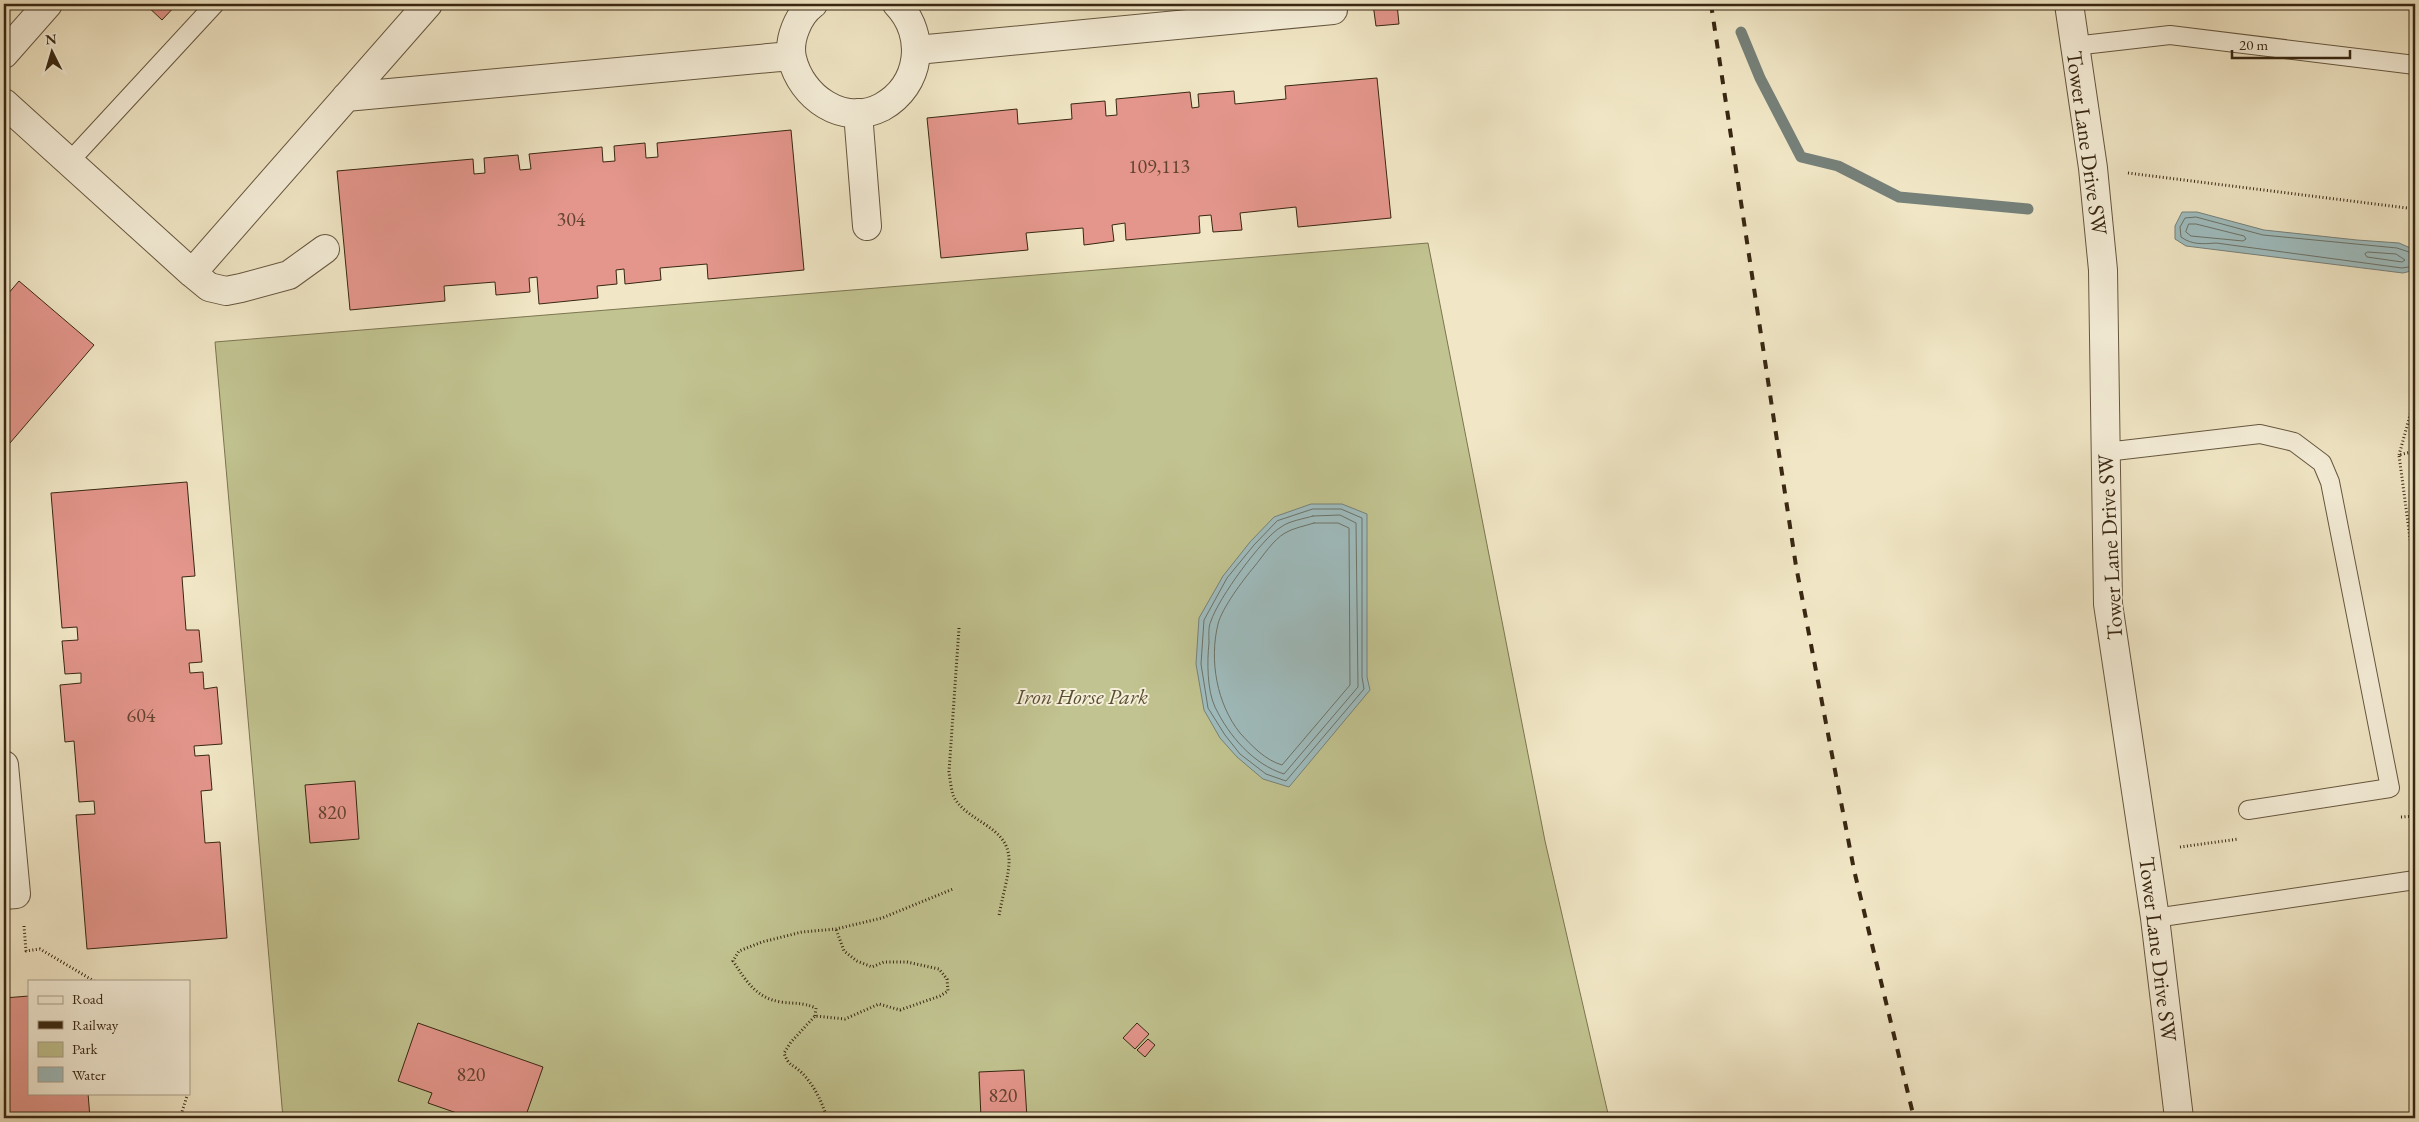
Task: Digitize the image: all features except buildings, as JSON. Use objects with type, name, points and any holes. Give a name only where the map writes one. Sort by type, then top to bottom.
[{"type":"street","points":[[4,54],[48,4]]},
{"type":"street","points":[[192,273],[428,4]]},
{"type":"street","points":[[813,4],[807,9],[794,31],[791,56],[798,79],[813,97],[834,109],[858,113],[881,107],[900,93],[913,73],[918,50],[912,25],[897,4]]},
{"type":"street","name":"Tower Lane Drive SW","points":[[2069,4],[2104,270],[2108,604],[2155,918],[2179,1118]]},
{"type":"street","points":[[918,50],[1333,10]]},
{"type":"street","points":[[346,97],[791,56]]},
{"type":"street","points":[[4,103],[209,287],[226,291],[234,290],[289,275],[325,249]]},
{"type":"street","points":[[858,113],[867,226]]},
{"type":"street","points":[[4,765],[10,895]]},
{"type":"lane","points":[[69,162],[215,4]]},
{"type":"lane","points":[[2074,46],[2170,35],[2415,65]]},
{"type":"lane","points":[[2106,452],[2260,434],[2294,442],[2322,463],[2330,482],[2390,788],[2248,810]]},
{"type":"lane","points":[[2155,918],[2415,880]]},
{"type":"path","points":[[2092,168],[2415,209]]},
{"type":"path","points":[[2415,397],[2399,455],[2415,576]]},
{"type":"path","points":[[2399,455],[2415,451]]},
{"type":"path","points":[[958,628],[949,772],[953,795],[966,811],[989,826],[1004,841],[1009,859],[999,916]]},
{"type":"path","points":[[827,1118],[822,1103],[802,1073],[788,1064],[784,1053],[791,1042],[815,1016],[816,1008],[802,1002],[782,1002],[761,996],[747,984],[733,961],[739,951],[762,942],[802,932],[836,929],[882,918],[953,889]]},
{"type":"path","points":[[10,895],[22,912],[26,951],[40,950],[92,980]]},
{"type":"path","points":[[815,1016],[845,1019],[879,1004],[900,1010],[940,996],[948,991],[947,979],[939,969],[907,962],[884,962],[872,967],[857,962],[844,952],[836,929]]},
{"type":"path","points":[[180,1118],[188,1094]]},
{"type":"green space","name":"Iron Horse Park","points":[[1428,243],[1545,841],[1609,1118],[283,1118],[215,342]]},
{"type":"water","points":[[2182,212],[2197,212],[2264,230],[2399,243],[2415,250],[2415,270],[2403,273],[2186,246],[2175,239],[2175,226]]},
{"type":"water","points":[[1311,504],[1342,504],[1367,514],[1367,677],[1370,690],[1289,787],[1263,779],[1237,757],[1220,738],[1204,710],[1196,664],[1199,618],[1223,576],[1250,542],[1274,517]]},
{"type":"waterway","points":[[1741,32],[1760,78],[1801,157],[1838,166],[1899,197],[2028,209]]},
{"type":"railway","points":[[1711,4],[1796,566],[1854,870],[1914,1118]]}]
